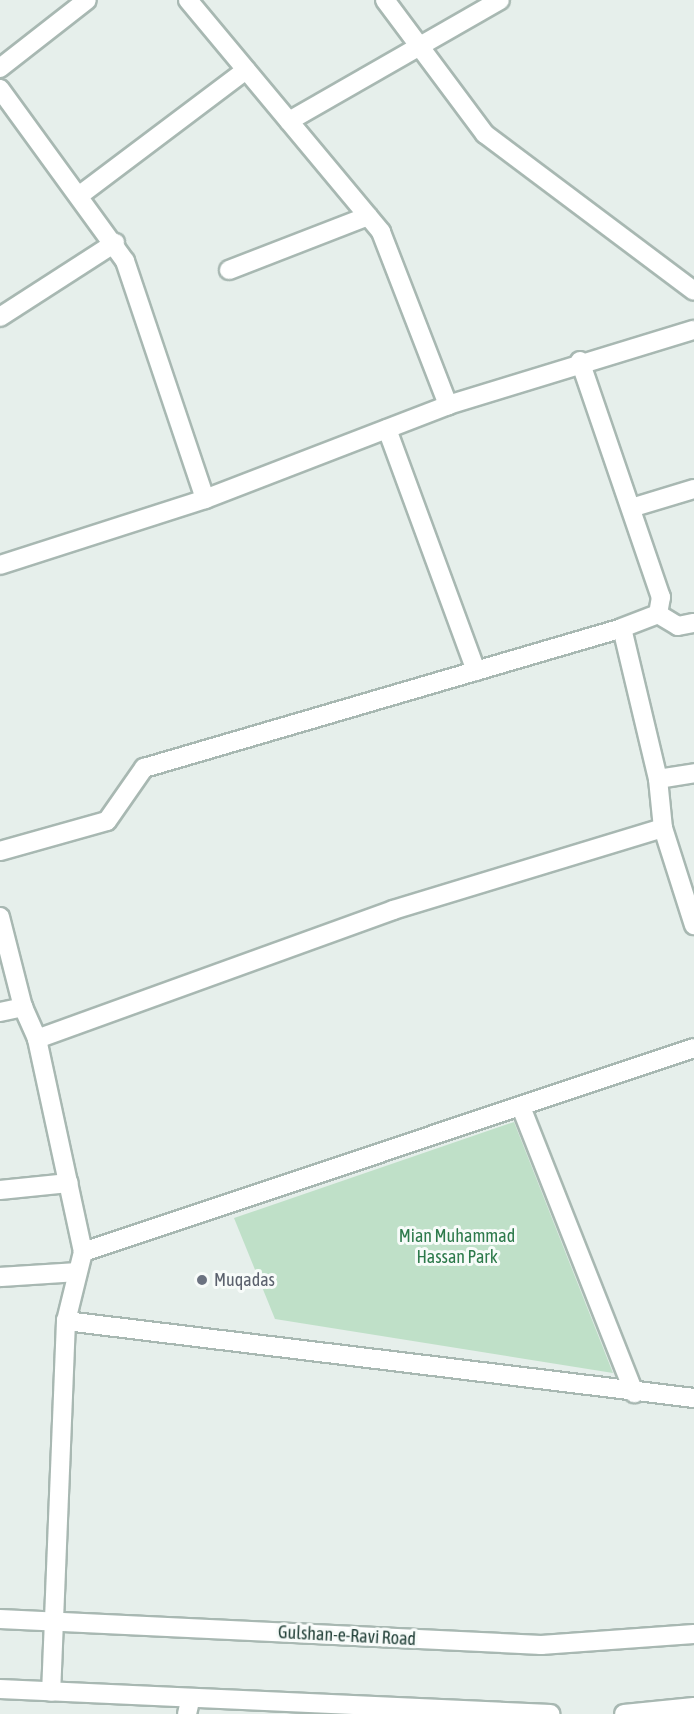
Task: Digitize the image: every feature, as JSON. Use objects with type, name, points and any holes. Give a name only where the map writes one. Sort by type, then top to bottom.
[{"type":"street","points":[[0,68],[87,0]]},
{"type":"street","points":[[188,0],[381,232],[448,405]]},
{"type":"street","points":[[385,0],[417,48],[485,134],[694,291]]},
{"type":"street","points":[[289,122],[500,0]]},
{"type":"street","points":[[80,195],[246,70]]},
{"type":"street","points":[[3,98],[115,243],[205,499]]},
{"type":"street","points":[[230,270],[368,216]]},
{"type":"street","points":[[0,317],[115,243]]},
{"type":"street","points":[[0,565],[205,499],[448,405],[580,361],[694,330]]},
{"type":"street","points":[[580,361],[661,597],[658,614]]},
{"type":"street","points":[[387,429],[476,671]]},
{"type":"street","points":[[631,508],[694,489]]},
{"type":"street","points":[[658,614],[678,626],[694,623]]},
{"type":"street","points":[[2,845],[106,821],[144,768],[622,628],[658,614]]},
{"type":"street","points":[[622,628],[658,779],[663,828],[694,925]]},
{"type":"street","points":[[658,779],[694,773]]},
{"type":"street","points":[[37,1039],[393,910],[663,828]]},
{"type":"street","points":[[0,917],[23,1007],[37,1039],[83,1252],[66,1321],[51,1692]]},
{"type":"street","points":[[0,1012],[23,1007]]},
{"type":"street","points":[[83,1252],[694,1048]]},
{"type":"street","points":[[521,1107],[634,1393]]},
{"type":"street","points":[[0,1190],[69,1183]]},
{"type":"street","points":[[0,1277],[77,1272]]},
{"type":"street","points":[[66,1321],[634,1393],[694,1398]]},
{"type":"street","name":"Gulshan-e-Ravi Road","points":[[0,1619],[541,1645],[694,1634]]},
{"type":"street","points":[[0,1689],[51,1692],[189,1708],[550,1714]]},
{"type":"street","points":[[624,1714],[694,1707]]},
{"type":"green space","name":"Mian Muhammad Hassan Park","points":[[514,1122],[613,1373],[275,1319],[234,1218]]},
{"type":"place","name":"Muqadas","points":[[202,1280]]}]
